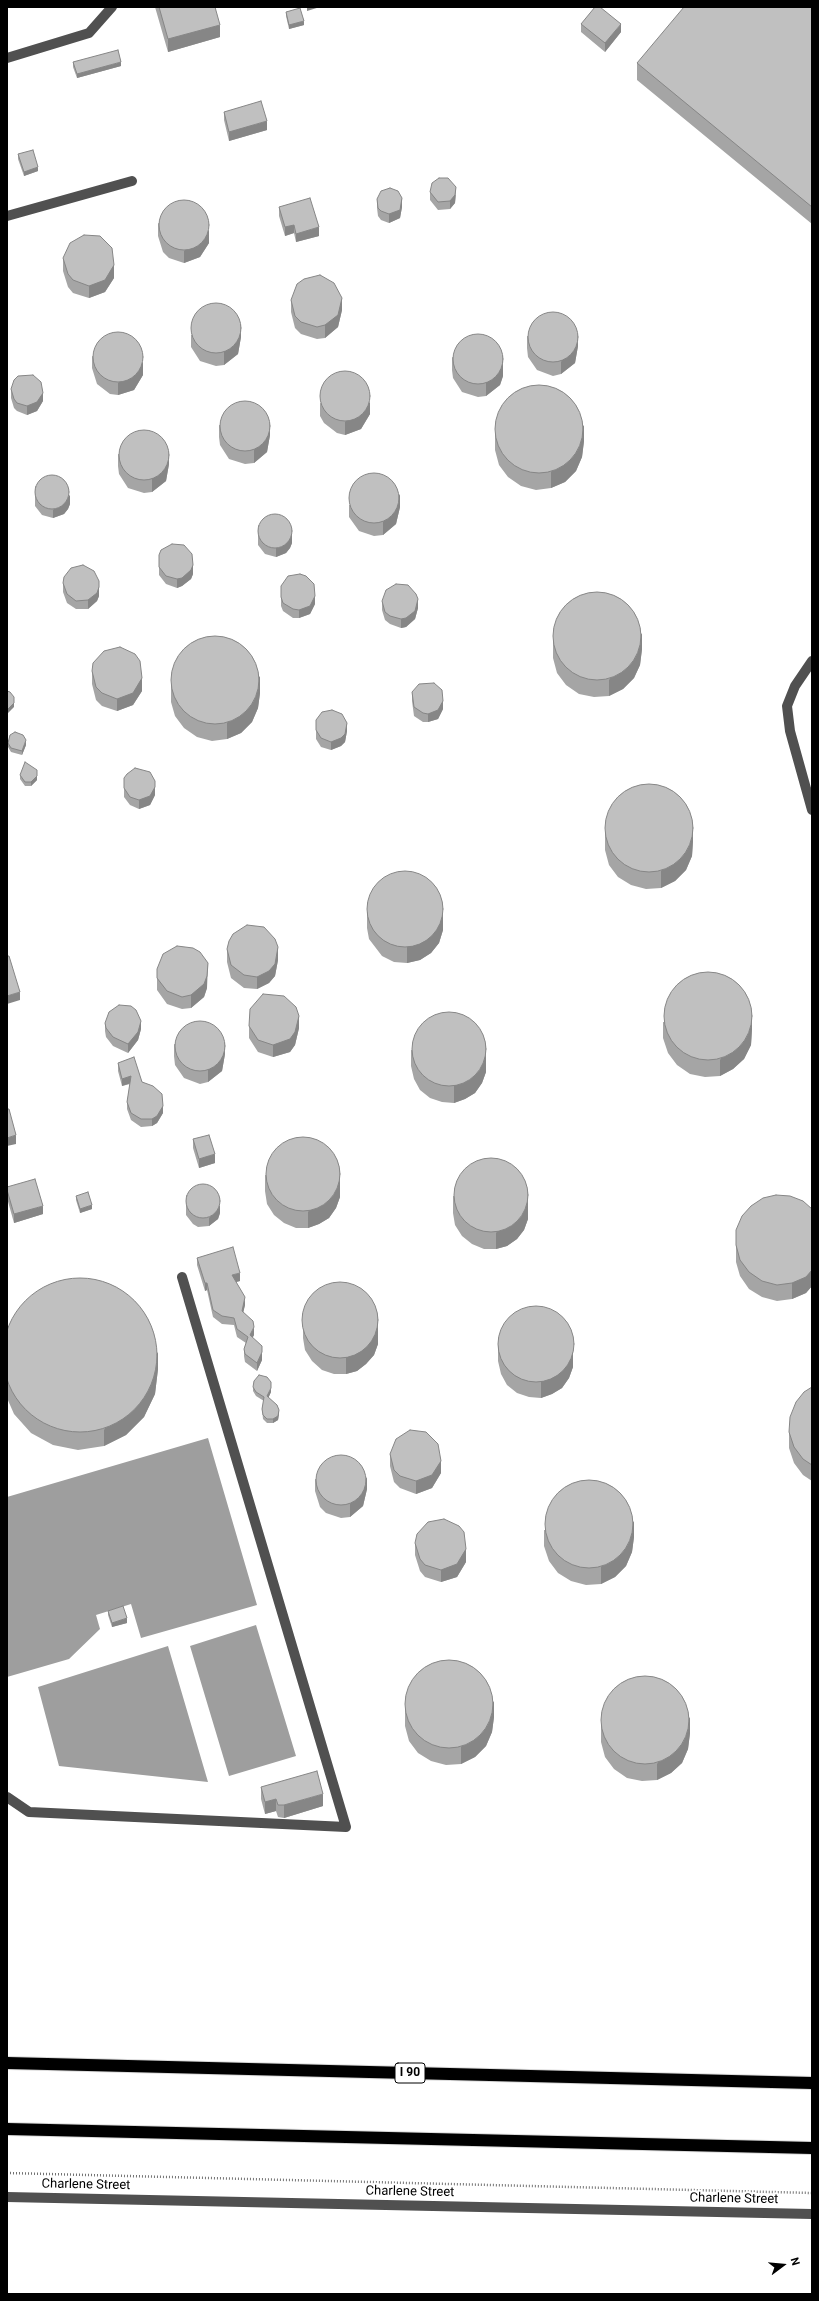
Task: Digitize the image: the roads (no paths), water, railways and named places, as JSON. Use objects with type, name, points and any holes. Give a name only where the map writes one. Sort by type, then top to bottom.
[{"type":"highway","name":"I 90","points":[[7,2063],[812,2083]]},
{"type":"highway","points":[[7,2128],[812,2148]]},
{"type":"street","points":[[7,58],[88,33],[112,7]]},
{"type":"street","points":[[7,216],[132,180]]},
{"type":"street","points":[[812,661],[795,686],[787,706],[790,731],[812,810]]},
{"type":"street","points":[[7,1797],[29,1812],[346,1827],[182,1277]]},
{"type":"street","name":"Charlene Street","points":[[7,2197],[812,2214]]}]
